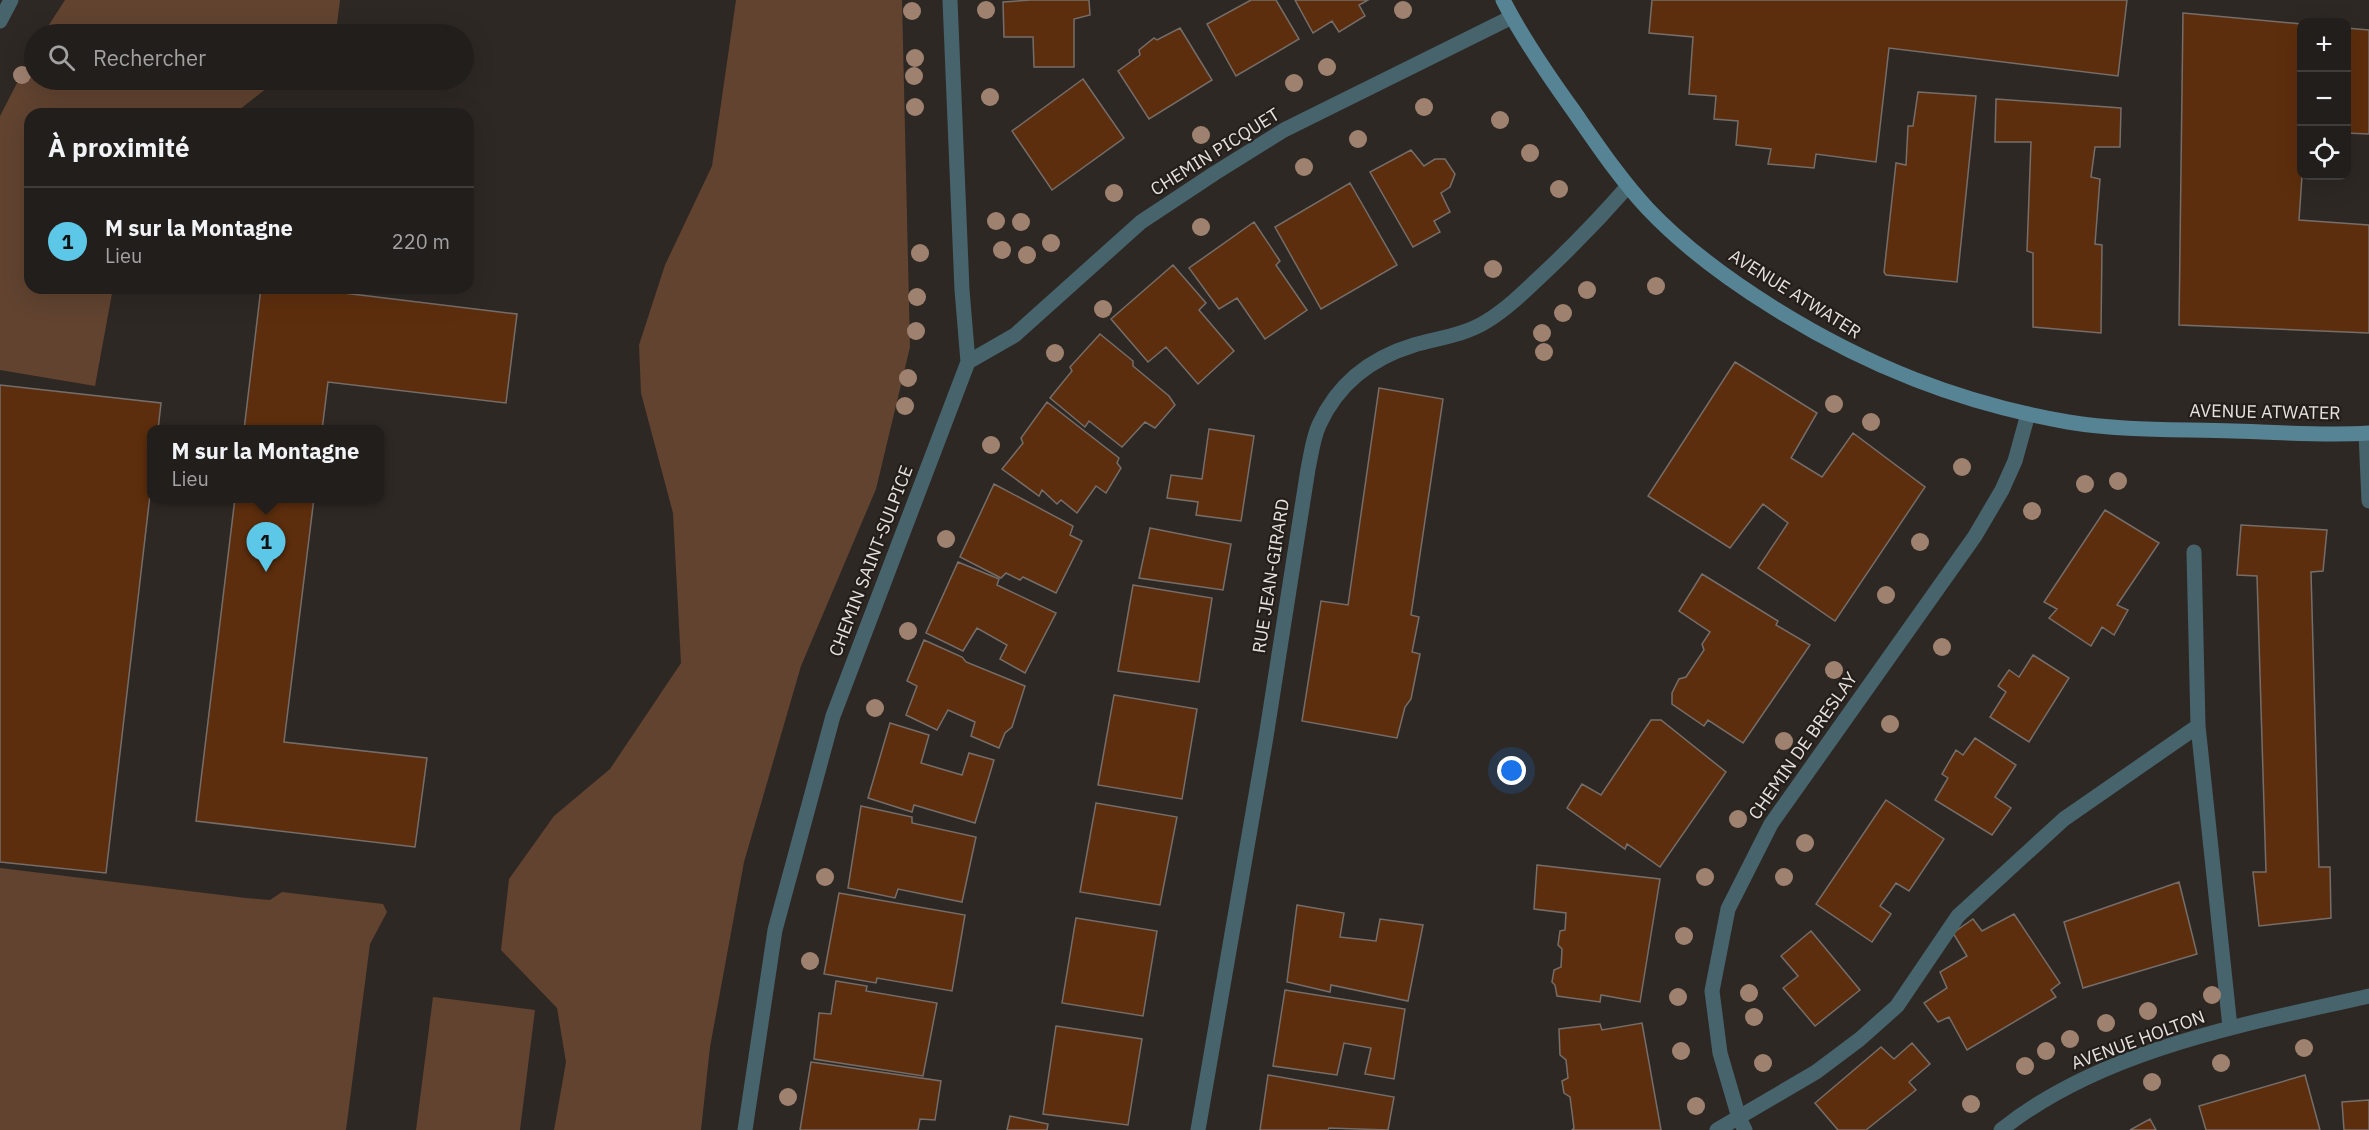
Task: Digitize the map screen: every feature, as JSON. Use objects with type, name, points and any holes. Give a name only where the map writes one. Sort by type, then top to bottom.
[{"type":"main road","name":"AVENUE ATWATER","points":[[1503,0],[1544,70],[1628,186],[1658,219],[1711,265],[1741,286],[1812,332],[1871,362],[1931,387],[1995,407],[2069,422],[2125,428],[2368,434]]},
{"type":"street","points":[[0,21],[11,0]]},
{"type":"street","name":"CHEMIN SAINT-SULPICE","points":[[745,1130],[775,930],[833,716],[968,362],[962,290],[950,0]]},
{"type":"street","name":"CHEMIN PICQUET","points":[[968,362],[1015,335],[1142,222],[1215,173],[1284,130],[1512,17]]},
{"type":"street","name":"RUE JEAN-GIRARD","points":[[1198,1130],[1268,725],[1308,469],[1318,426],[1335,397],[1357,372],[1383,356],[1413,345],[1460,334],[1510,305],[1595,224],[1628,186]]},
{"type":"street","name":"CHEMIN DE BRESLAY","points":[[1742,1124],[1720,1053],[1712,991],[1728,909],[1771,824],[1980,527],[2002,490],[2015,461],[2028,414]]},
{"type":"street","points":[[2368,434],[2369,501]]},
{"type":"street","points":[[2194,552],[2198,726],[2230,1027]]},
{"type":"street","points":[[1717,1130],[1742,1124],[1860,1039],[1897,1006],[1958,916],[2064,819],[2198,726]]},
{"type":"street","name":"AVENUE HOLTON","points":[[2001,1130],[2021,1114],[2077,1082],[2184,1040],[2230,1027],[2369,996]]},
{"type":"shaded area","points":[[65,0],[340,0],[337,24],[49,24]]},
{"type":"shaded area","points":[[736,0],[902,0],[910,347],[876,489],[801,666],[744,862],[710,1047],[701,1130],[554,1130],[566,1062],[557,1008],[501,950],[509,879],[554,816],[610,769],[681,663],[673,513],[641,393],[639,345],[665,265],[712,166]]},
{"type":"shaded area","points":[[24,69],[24,90],[264,90],[242,108],[24,108],[24,294],[112,294],[95,386],[0,370],[0,116]]},
{"type":"shaded area","points":[[0,868],[246,898],[270,900],[282,892],[383,904],[387,912],[370,944],[346,1130],[0,1130]]},
{"type":"shaded area","points":[[433,997],[535,1010],[520,1130],[416,1130]]},
{"type":"building","points":[[1089,0],[1090,15],[1074,19],[1074,67],[1034,67],[1033,37],[1004,37],[1003,2]]},
{"type":"building","points":[[1251,0],[1276,0],[1299,39],[1236,76],[1207,24]]},
{"type":"building","points":[[1295,0],[1368,0],[1359,5],[1365,16],[1339,32],[1332,21],[1313,33]]},
{"type":"building","points":[[1652,0],[2127,0],[2118,76],[1889,48],[1876,162],[1816,154],[1814,168],[1768,164],[1771,149],[1736,145],[1738,121],[1714,119],[1716,96],[1689,94],[1693,37],[1649,33]]},
{"type":"building","points":[[2183,13],[2297,24],[2297,180],[2302,180],[2299,220],[2369,225],[2369,333],[2179,325]]},
{"type":"building","points":[[1180,28],[1212,80],[1149,119],[1118,71],[1140,55],[1139,50],[1154,38],[1157,40]]},
{"type":"building","points":[[2351,28],[2369,30],[2369,134],[2351,133]]},
{"type":"building","points":[[1083,79],[1124,138],[1052,190],[1012,131]]},
{"type":"building","points":[[1918,92],[1976,96],[1957,282],[1886,275],[1884,272],[1896,163],[1906,165],[1908,126],[1913,126]]},
{"type":"building","points":[[1996,99],[2121,108],[2120,147],[2095,147],[2091,177],[2100,179],[2095,244],[2102,245],[2101,333],[2033,327],[2033,253],[2027,251],[2031,142],[1995,142]]},
{"type":"building","points":[[1411,150],[1424,166],[1435,159],[1445,159],[1455,174],[1450,187],[1441,193],[1450,212],[1434,221],[1440,232],[1413,247],[1370,172]]},
{"type":"building","points":[[1350,183],[1397,265],[1321,309],[1275,227]]},
{"type":"building","points":[[1254,222],[1280,261],[1276,265],[1307,310],[1265,339],[1237,298],[1219,309],[1189,268]]},
{"type":"building","points":[[1173,265],[1206,303],[1199,310],[1234,351],[1198,384],[1166,347],[1148,362],[1111,319]]},
{"type":"building","points":[[260,294],[352,294],[517,314],[506,403],[328,382],[323,425],[245,425]]},
{"type":"building","points":[[1100,334],[1133,361],[1133,366],[1169,396],[1175,405],[1155,428],[1145,422],[1122,447],[1089,421],[1085,427],[1050,398],[1072,371],[1070,367]]},
{"type":"building","points":[[1735,362],[1817,413],[1791,458],[1822,477],[1853,433],[1925,487],[1835,621],[1758,568],[1788,523],[1763,504],[1730,548],[1648,496]]},
{"type":"building","points":[[0,385],[161,403],[159,425],[147,425],[147,503],[149,503],[106,873],[0,862]]},
{"type":"building","points":[[1379,388],[1443,399],[1411,615],[1419,617],[1412,652],[1420,654],[1411,699],[1405,707],[1397,738],[1302,721],[1321,601],[1348,605]]},
{"type":"building","points":[[1047,402],[1119,458],[1117,463],[1121,468],[1106,493],[1096,486],[1077,513],[1061,500],[1057,504],[1042,490],[1039,496],[1002,469],[1023,443],[1021,438]]},
{"type":"building","points":[[1209,429],[1254,436],[1241,521],[1196,515],[1198,502],[1167,498],[1171,475],[1202,479]]},
{"type":"building","points":[[994,484],[1073,526],[1070,535],[1082,541],[1056,593],[1023,577],[1020,580],[1006,573],[1001,578],[960,557]]},
{"type":"building","points":[[234,503],[313,503],[284,742],[427,758],[415,847],[196,821]]},
{"type":"building","points":[[2105,510],[2159,543],[2117,605],[2128,610],[2114,635],[2102,627],[2091,646],[2049,618],[2057,609],[2044,602]]},
{"type":"building","points":[[2241,525],[2327,530],[2323,571],[2311,572],[2319,867],[2330,867],[2331,918],[2259,926],[2253,872],[2266,872],[2257,576],[2237,575]]},
{"type":"building","points":[[1150,528],[1231,544],[1223,590],[1139,578]]},
{"type":"building","points":[[958,562],[999,579],[997,585],[1056,613],[1025,673],[1000,659],[1007,645],[977,628],[963,651],[926,633]]},
{"type":"building","points":[[1702,574],[1778,621],[1776,625],[1810,645],[1743,743],[1708,720],[1704,726],[1672,704],[1672,693],[1679,679],[1686,677],[1704,650],[1702,644],[1710,632],[1679,611]]},
{"type":"building","points":[[1133,585],[1212,598],[1199,682],[1118,671]]},
{"type":"building","points":[[924,640],[962,657],[966,662],[1025,686],[1012,727],[1005,733],[999,748],[971,736],[975,722],[948,710],[937,730],[906,715],[917,686],[907,681]]},
{"type":"building","points":[[2033,655],[2069,678],[2029,742],[1990,717],[2006,692],[1998,686],[2009,670],[2019,677]]},
{"type":"building","points":[[1114,695],[1197,709],[1182,799],[1098,785]]},
{"type":"building","points":[[1651,720],[1661,720],[1726,772],[1660,867],[1627,844],[1625,849],[1567,808],[1582,784],[1601,795]]},
{"type":"building","points":[[890,723],[929,735],[921,763],[962,775],[969,753],[994,760],[975,823],[914,805],[912,812],[868,798]]},
{"type":"building","points":[[1975,738],[2016,765],[1995,797],[2011,808],[1992,835],[1935,800],[1948,778],[1942,774],[1956,750],[1963,755]]},
{"type":"building","points":[[1886,800],[1944,839],[1909,891],[1896,883],[1880,906],[1891,914],[1872,942],[1816,904]]},
{"type":"building","points":[[1096,803],[1177,817],[1160,905],[1080,892]]},
{"type":"building","points":[[861,806],[912,817],[912,823],[976,837],[962,902],[898,889],[895,898],[848,888]]},
{"type":"building","points":[[1537,865],[1660,879],[1640,1002],[1601,995],[1600,1002],[1557,996],[1555,985],[1552,982],[1554,970],[1561,967],[1562,949],[1558,945],[1560,931],[1565,930],[1566,913],[1534,909]]},
{"type":"building","points":[[2179,882],[2197,954],[2083,988],[2064,922]]},
{"type":"building","points":[[839,893],[965,915],[952,991],[877,978],[876,983],[824,974]]},
{"type":"building","points":[[1297,905],[1344,913],[1340,937],[1376,941],[1380,919],[1423,925],[1408,1001],[1331,985],[1330,992],[1287,982]]},
{"type":"building","points":[[2014,914],[2060,983],[2051,990],[2056,997],[1967,1050],[1949,1017],[1938,1022],[1924,1003],[1947,988],[1940,972],[1967,956],[1953,933],[1973,919],[1982,931]]},
{"type":"building","points":[[1076,918],[1157,931],[1143,1016],[1062,1003]]},
{"type":"building","points":[[1811,931],[1860,990],[1815,1026],[1783,988],[1798,976],[1781,956]]},
{"type":"building","points":[[836,981],[867,986],[866,991],[937,1003],[923,1076],[814,1059],[819,1013],[831,1014]]},
{"type":"building","points":[[1285,990],[1405,1009],[1394,1079],[1365,1074],[1371,1048],[1344,1043],[1337,1075],[1273,1066]]},
{"type":"building","points":[[1642,1023],[1661,1130],[1572,1130],[1574,1128],[1570,1097],[1564,1093],[1562,1081],[1568,1078],[1566,1060],[1560,1055],[1559,1029],[1600,1024],[1602,1030]]},
{"type":"building","points":[[1056,1026],[1142,1039],[1128,1125],[1043,1114]]},
{"type":"building","points":[[1912,1043],[1930,1064],[1909,1082],[1916,1090],[1866,1130],[1838,1130],[1815,1103],[1881,1047],[1894,1059]]},
{"type":"building","points":[[811,1062],[941,1081],[935,1120],[920,1119],[918,1130],[800,1130]]},
{"type":"building","points":[[1268,1075],[1394,1097],[1388,1130],[1329,1128],[1328,1130],[1260,1130]]},
{"type":"building","points":[[2305,1075],[2320,1130],[2206,1130],[2199,1106]]},
{"type":"building","points":[[2369,1100],[2369,1130],[2344,1130],[2342,1102]]},
{"type":"building","points":[[1010,1116],[1048,1124],[1047,1130],[1007,1130]]},
{"type":"building","points":[[2150,1119],[2156,1130],[2130,1130]]},
{"type":"place","name":"M sur la Montagne","points":[[266,572]]}]
